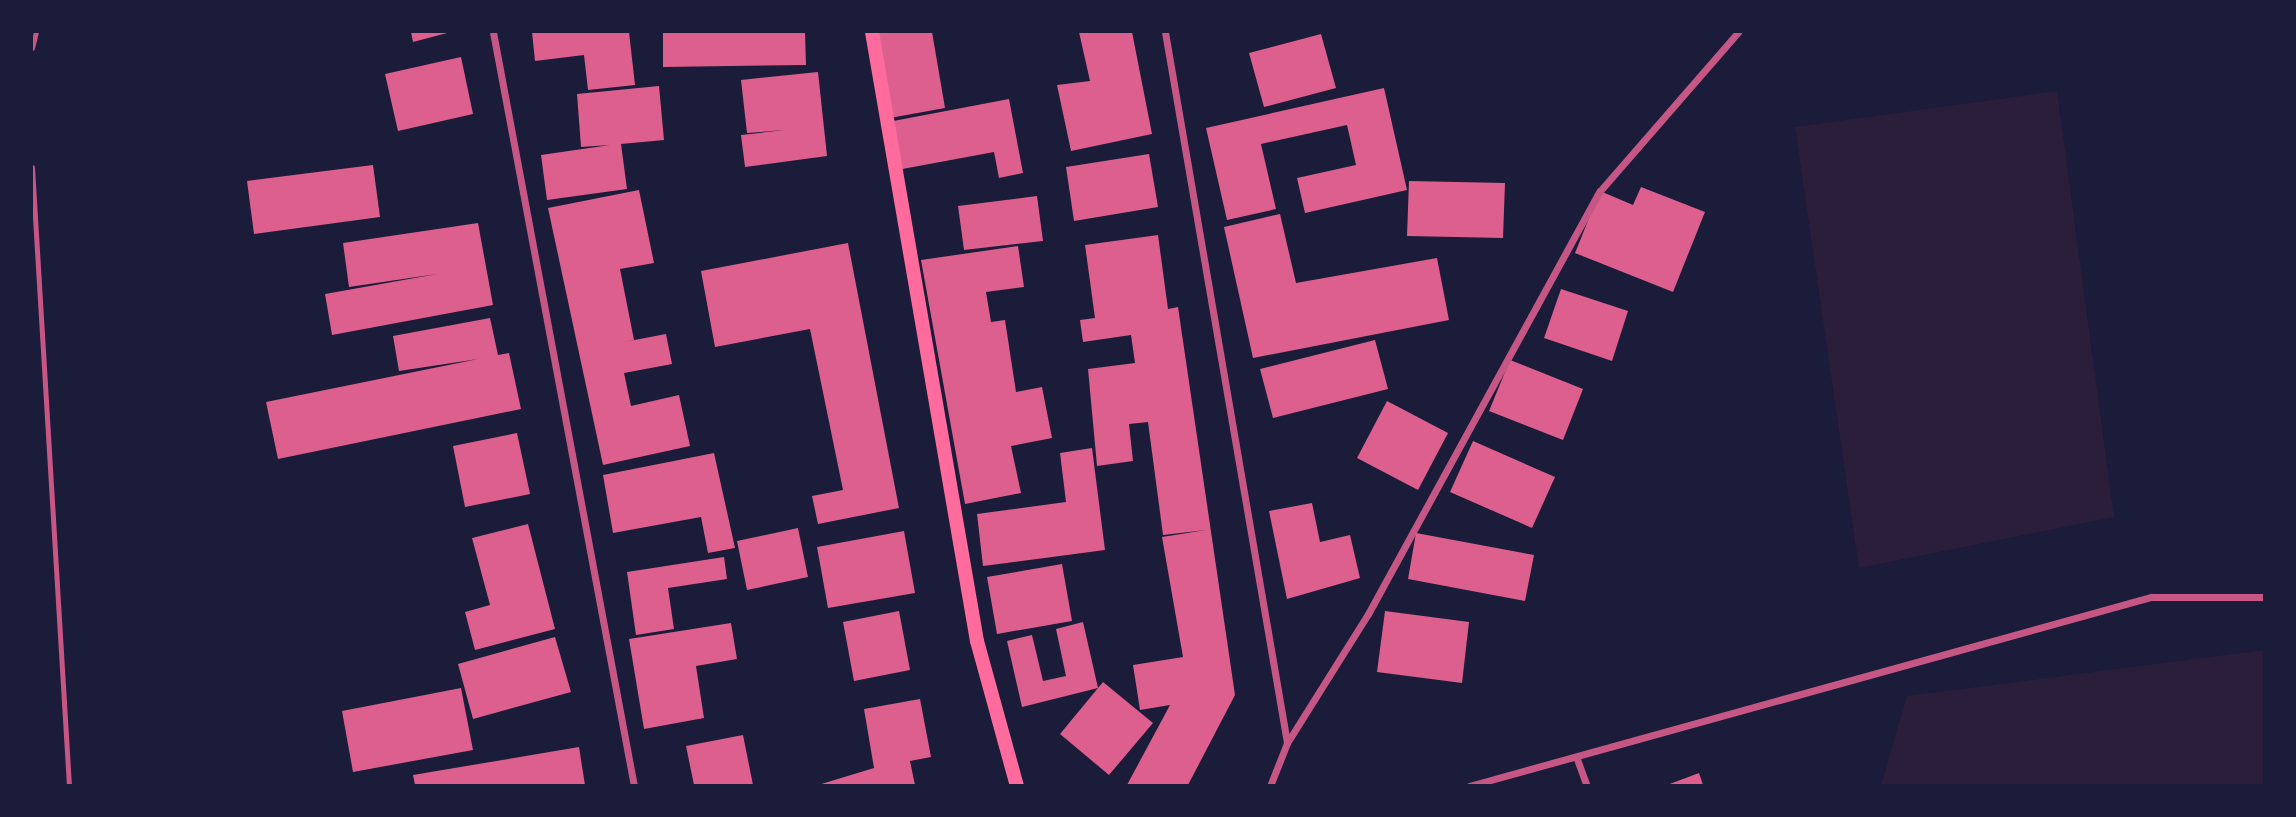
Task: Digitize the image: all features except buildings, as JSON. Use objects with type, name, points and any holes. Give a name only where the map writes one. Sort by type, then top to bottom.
[{"type":"main road","points":[[872,32],[977,641],[1017,786]]},
{"type":"street","points":[[493,32],[634,786]]},
{"type":"street","points":[[1165,32],[1287,743]]},
{"type":"street","points":[[1270,786],[1287,743],[1368,614],[1600,191],[1738,32]]},
{"type":"street","points":[[1469,786],[1577,759],[2151,597],[2264,597]]},
{"type":"street","points":[[1577,759],[1587,786]]},
{"type":"lane","points":[[32,48],[36,32]]},
{"type":"lane","points":[[32,167],[69,786]]},
{"type":"shaded area","points":[[2057,91],[2114,517],[1859,568],[1795,127]]},
{"type":"shaded area","points":[[2264,650],[2264,785],[1881,785],[1907,696]]}]
